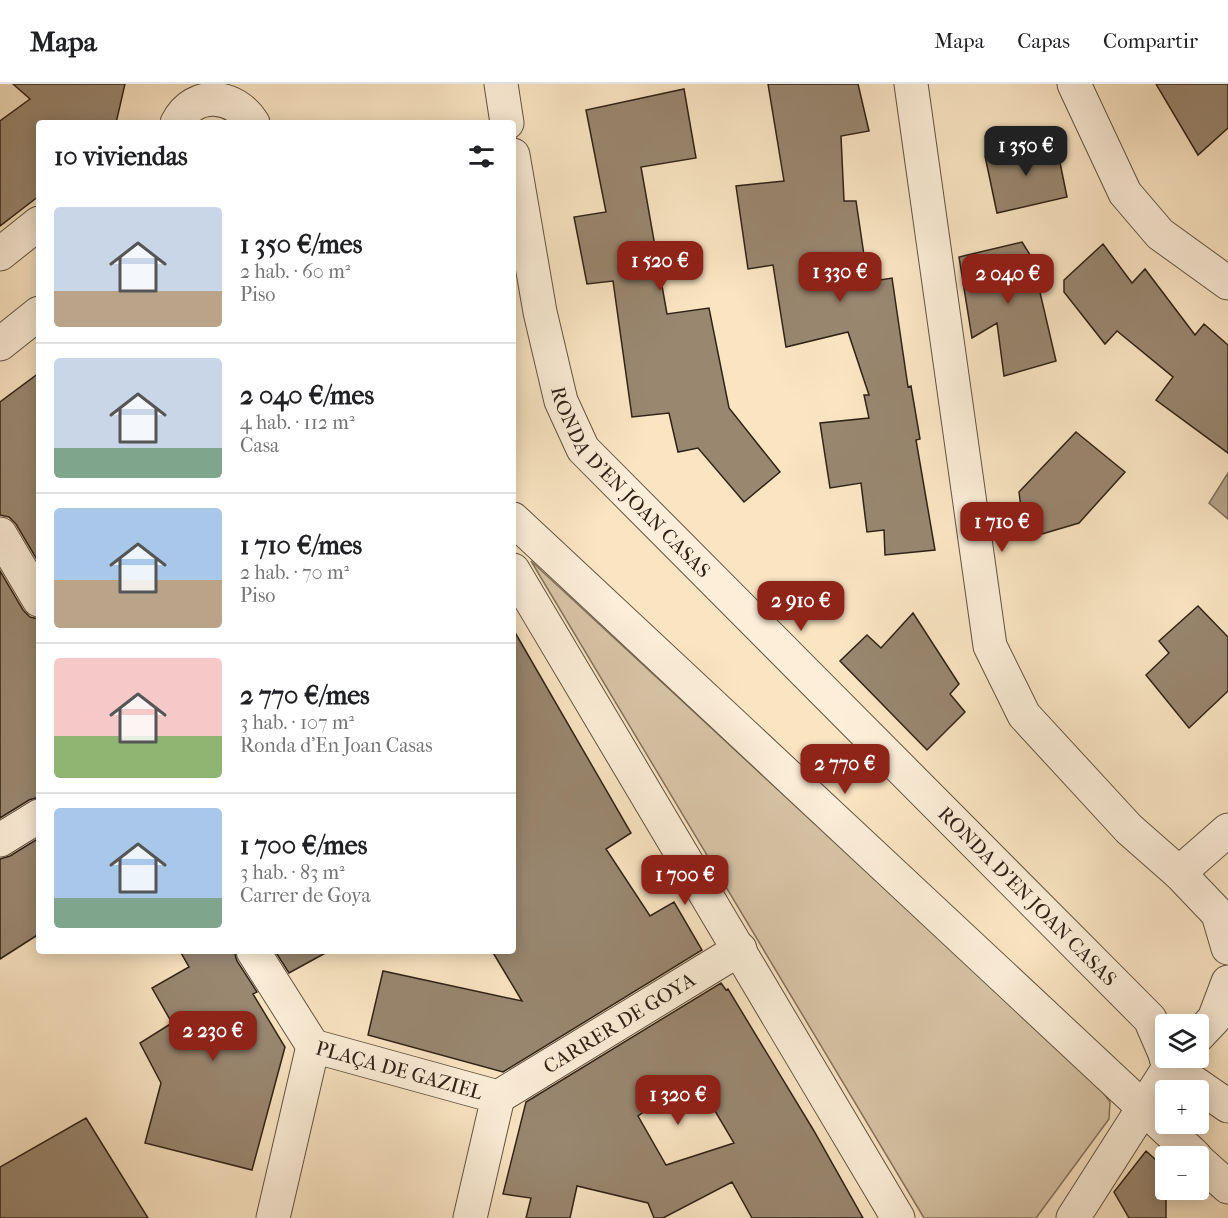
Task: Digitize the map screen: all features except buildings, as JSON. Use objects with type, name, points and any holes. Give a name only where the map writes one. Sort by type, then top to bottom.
[{"type":"street","points":[[501,84],[507,120]]},
{"type":"street","points":[[910,84],[990,646],[1024,715],[1129,829],[1179,873],[1218,914],[1228,948]]},
{"type":"street","points":[[1074,84],[1125,193],[1160,234],[1228,283]]},
{"type":"street","points":[[180,111],[214,99],[234,103],[251,120]]},
{"type":"street","name":"RONDA D'EN JOAN CASAS","points":[[516,172],[540,312],[561,401],[583,449],[1150,1019],[1155,1029]]},
{"type":"street","points":[[0,254],[36,225]]},
{"type":"street","points":[[0,344],[36,315]]},
{"type":"street","points":[[516,522],[1184,1146]]},
{"type":"street","points":[[0,534],[36,595]]},
{"type":"street","points":[[516,575],[898,1218]]},
{"type":"street","points":[[0,840],[36,818]]},
{"type":"street","points":[[1179,873],[1228,830]]},
{"type":"street","name":"CARRER DE GOYA","points":[[498,1097],[740,949]]},
{"type":"street","points":[[255,954],[313,1046]]},
{"type":"street","points":[[1209,1024],[1214,1019],[1228,982]]},
{"type":"street","name":"PLAÇA DE GAZIEL","points":[[273,1218],[313,1046],[498,1097],[470,1218]]},
{"type":"street","points":[[1073,1218],[1143,1109],[1165,1068]]},
{"type":"street","points":[[1181,1068],[1228,1106]]},
{"type":"street","points":[[1209,1170],[1228,1187]]},
{"type":"shaded area","points":[[1228,473],[1228,519],[1209,503]]},
{"type":"shaded area","points":[[531,561],[1099,1087],[1110,1102],[1109,1119],[1036,1218],[924,1218]]}]
